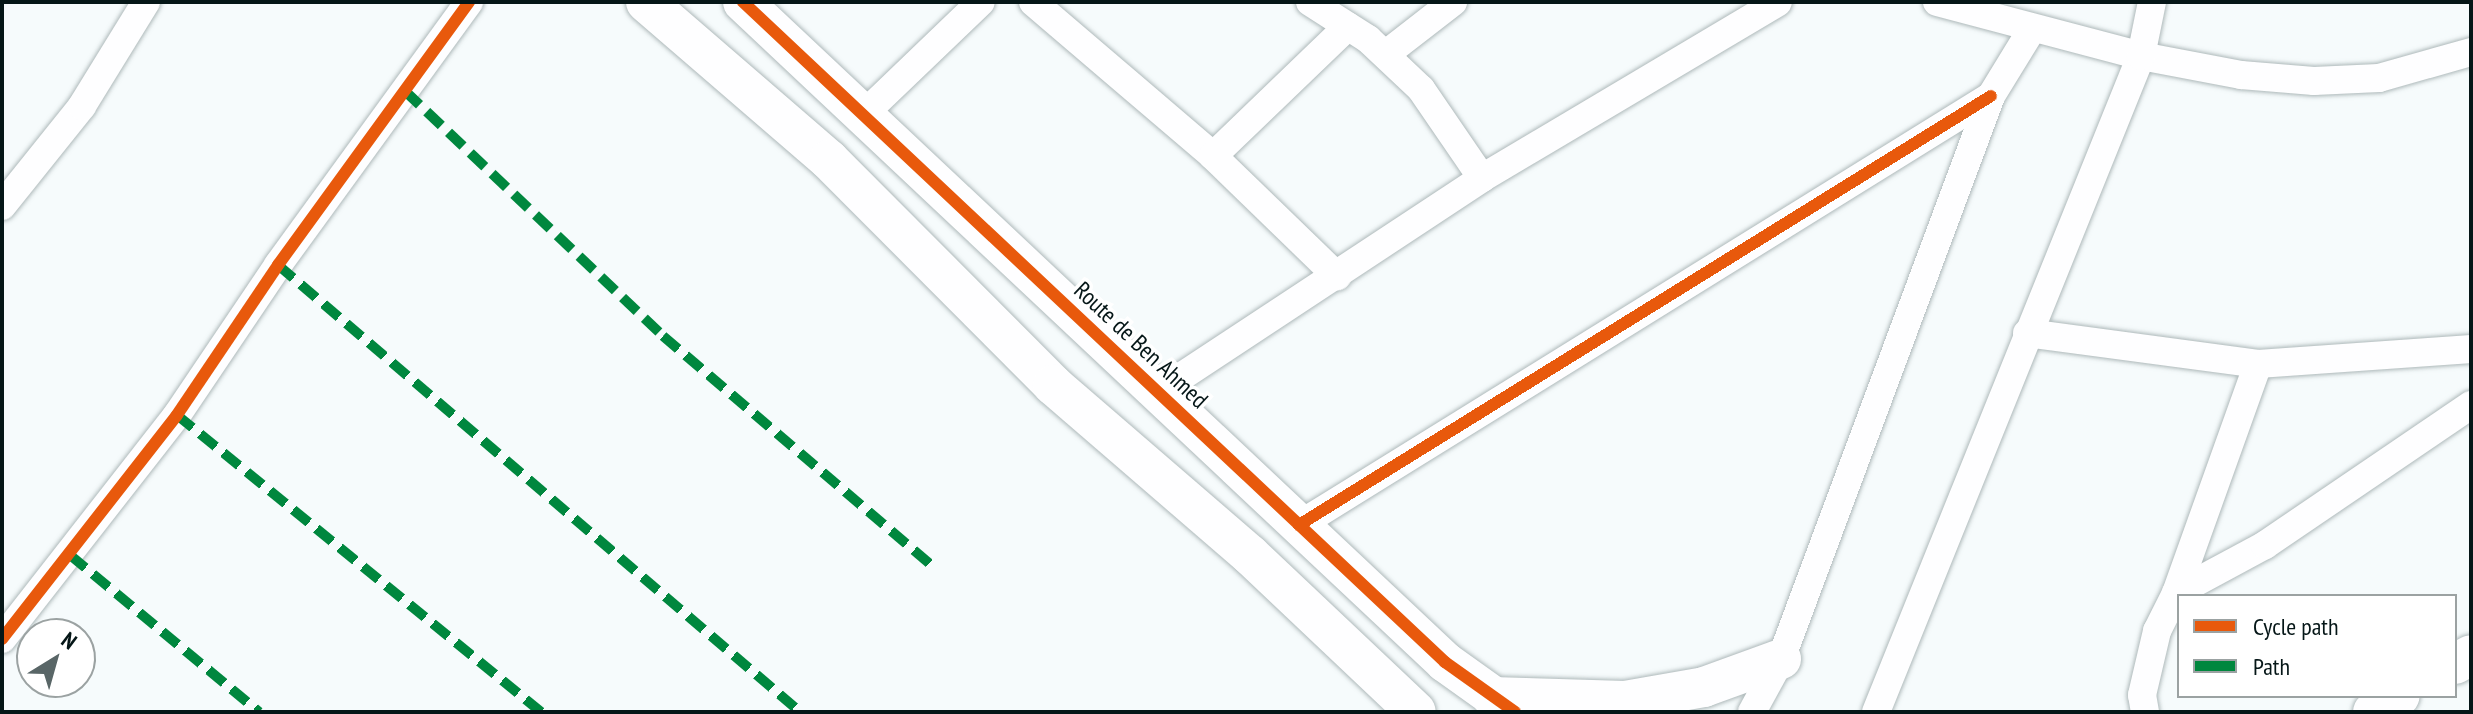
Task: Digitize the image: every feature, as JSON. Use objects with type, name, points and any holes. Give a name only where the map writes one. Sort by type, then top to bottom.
[{"type":"street","points":[[2,206],[82,106],[146,2]]},
{"type":"street","points":[[2,639],[177,415],[278,265],[469,2]]},
{"type":"street","points":[[646,2],[829,160],[1053,385],[1250,555],[1416,712]]},
{"type":"street","name":"Route de Ben Ahmed","points":[[743,2],[1445,662],[1503,704]]},
{"type":"street","points":[[863,115],[981,2]]},
{"type":"street","points":[[1033,2],[1213,156],[1337,276]]},
{"type":"street","points":[[1310,2],[1386,54],[1421,89],[1482,178]]},
{"type":"street","points":[[1386,54],[1453,2]]},
{"type":"street","points":[[1158,392],[1482,178],[1778,2]]},
{"type":"street","points":[[1937,2],[2141,56],[2241,75],[2314,81],[2379,78],[2471,52]]},
{"type":"street","points":[[1876,712],[2141,56],[2152,2]]},
{"type":"street","points":[[1213,156],[1348,26]]},
{"type":"street","points":[[1752,712],[1781,659],[1991,96],[2032,29]]},
{"type":"street","points":[[1299,525],[1991,96]]},
{"type":"street","points":[[2027,333],[2258,364],[2471,349]]},
{"type":"street","points":[[2145,712],[2147,667],[2258,364]]},
{"type":"street","points":[[2176,593],[2265,545],[2471,405]]},
{"type":"street","points":[[1503,704],[1625,701],[1704,687],[1781,659]]},
{"type":"street","points":[[2373,712],[2397,698]]},
{"type":"marked path","points":[[405,91],[663,336],[933,567]]},
{"type":"marked path","points":[[278,265],[800,712]]},
{"type":"marked path","points":[[177,415],[541,712]]},
{"type":"marked path","points":[[70,555],[259,712]]},
{"type":"cycle path","points":[[2,639],[177,415],[278,265],[469,2]]},
{"type":"cycle path","points":[[743,2],[1445,662],[1515,712]]},
{"type":"cycle path","points":[[1299,525],[1991,96]]}]
